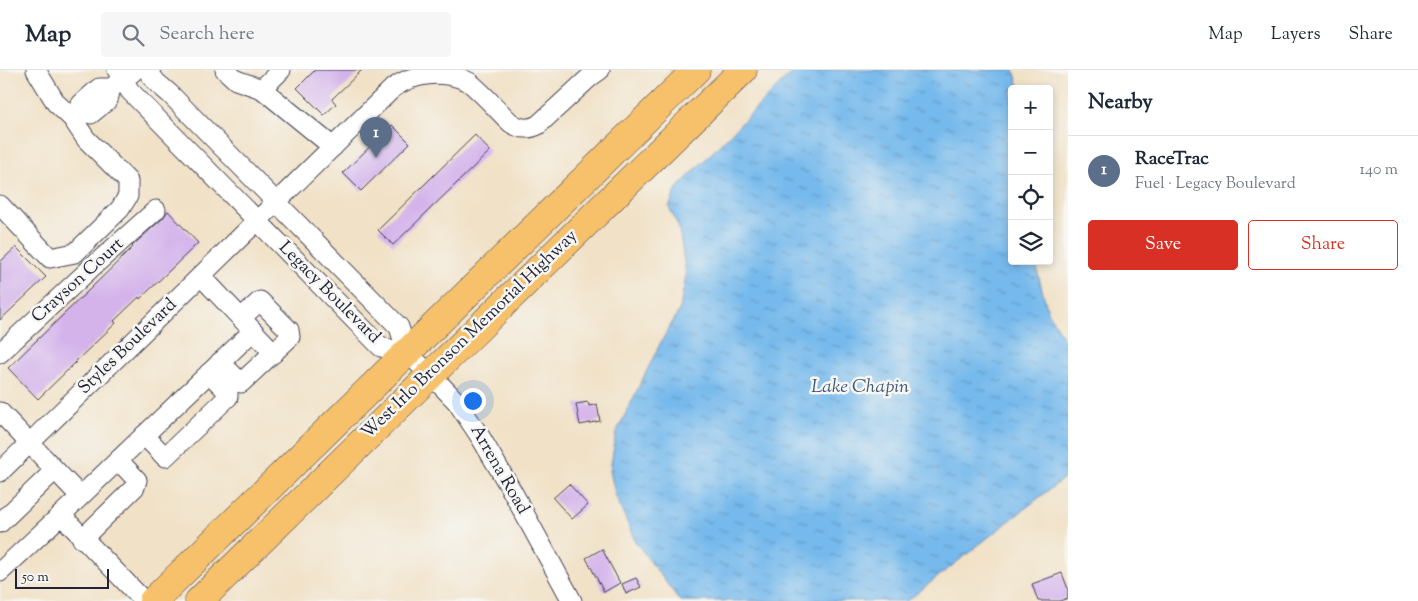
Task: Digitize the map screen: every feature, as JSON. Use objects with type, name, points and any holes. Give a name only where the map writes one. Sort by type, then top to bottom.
[{"type":"highway","name":"West Irlo Bronson Memorial Highway","points":[[154,601],[696,70]]},
{"type":"highway","name":"West Irlo Bronson Memorial Highway","points":[[199,601],[743,70]]},
{"type":"street","points":[[0,205],[50,258],[75,253],[120,209],[128,196],[128,181],[86,139],[76,115],[56,103],[36,70]]},
{"type":"street","name":"Legacy Boulevard","points":[[147,70],[156,82],[399,327],[407,353]]},
{"type":"street","points":[[225,70],[236,80],[262,89],[333,147]]},
{"type":"street","points":[[262,89],[281,70]]},
{"type":"street","name":"Styles Boulevard","points":[[0,472],[393,88],[402,82],[434,72],[462,78],[476,88],[510,124],[517,127],[531,128],[538,125],[596,71]]},
{"type":"street","points":[[76,115],[81,104],[99,88],[121,77]]},
{"type":"street","name":"Legacy Boulevard","points":[[121,77],[130,91],[381,347],[407,353]]},
{"type":"street","name":"Crayson Court","points":[[0,353],[156,210]]},
{"type":"street","points":[[96,232],[112,249]]},
{"type":"street","points":[[201,276],[274,353]]},
{"type":"street","points":[[0,572],[215,368],[247,325],[260,301],[289,330],[290,337],[242,383],[215,368]]},
{"type":"street","name":"Arrena Road","points":[[407,353],[457,402],[481,438],[572,601]]},
{"type":"street","points":[[144,435],[165,457],[228,397],[228,392],[215,368]]},
{"type":"street","points":[[0,412],[80,496]]},
{"type":"street","points":[[82,538],[135,487],[137,480],[118,460]]},
{"type":"street","points":[[0,523],[55,470]]},
{"type":"street","points":[[61,515],[144,601]]},
{"type":"water","name":"Lake Chapin","points":[[794,70],[1014,70],[1019,85],[1008,85],[1008,265],[1037,265],[1048,312],[1068,346],[1068,475],[907,601],[680,601],[635,541],[615,494],[610,471],[616,433],[661,342],[680,309],[686,274],[679,228],[669,207],[677,188]]},
{"type":"building","points":[[315,70],[362,70],[332,99],[336,104],[324,115],[297,88]]},
{"type":"building","points":[[392,125],[410,143],[361,191],[343,173]]},
{"type":"building","points":[[475,135],[490,151],[393,245],[378,230]]},
{"type":"building","points":[[168,211],[198,243],[140,299],[139,297],[114,321],[116,323],[38,399],[8,368]]},
{"type":"building","points":[[16,247],[46,277],[0,320],[0,262]]},
{"type":"building","points":[[588,402],[589,406],[597,404],[600,421],[580,425],[576,404]]},
{"type":"building","points":[[569,484],[588,505],[572,519],[553,498]]},
{"type":"building","points":[[602,549],[620,583],[604,592],[586,558]]},
{"type":"building","points":[[1062,573],[1068,589],[1068,598],[1060,601],[1038,601],[1032,584]]},
{"type":"building","points":[[636,578],[641,587],[626,594],[622,584]]},
{"type":"place","name":"RaceTrac","points":[[376,158]]}]
